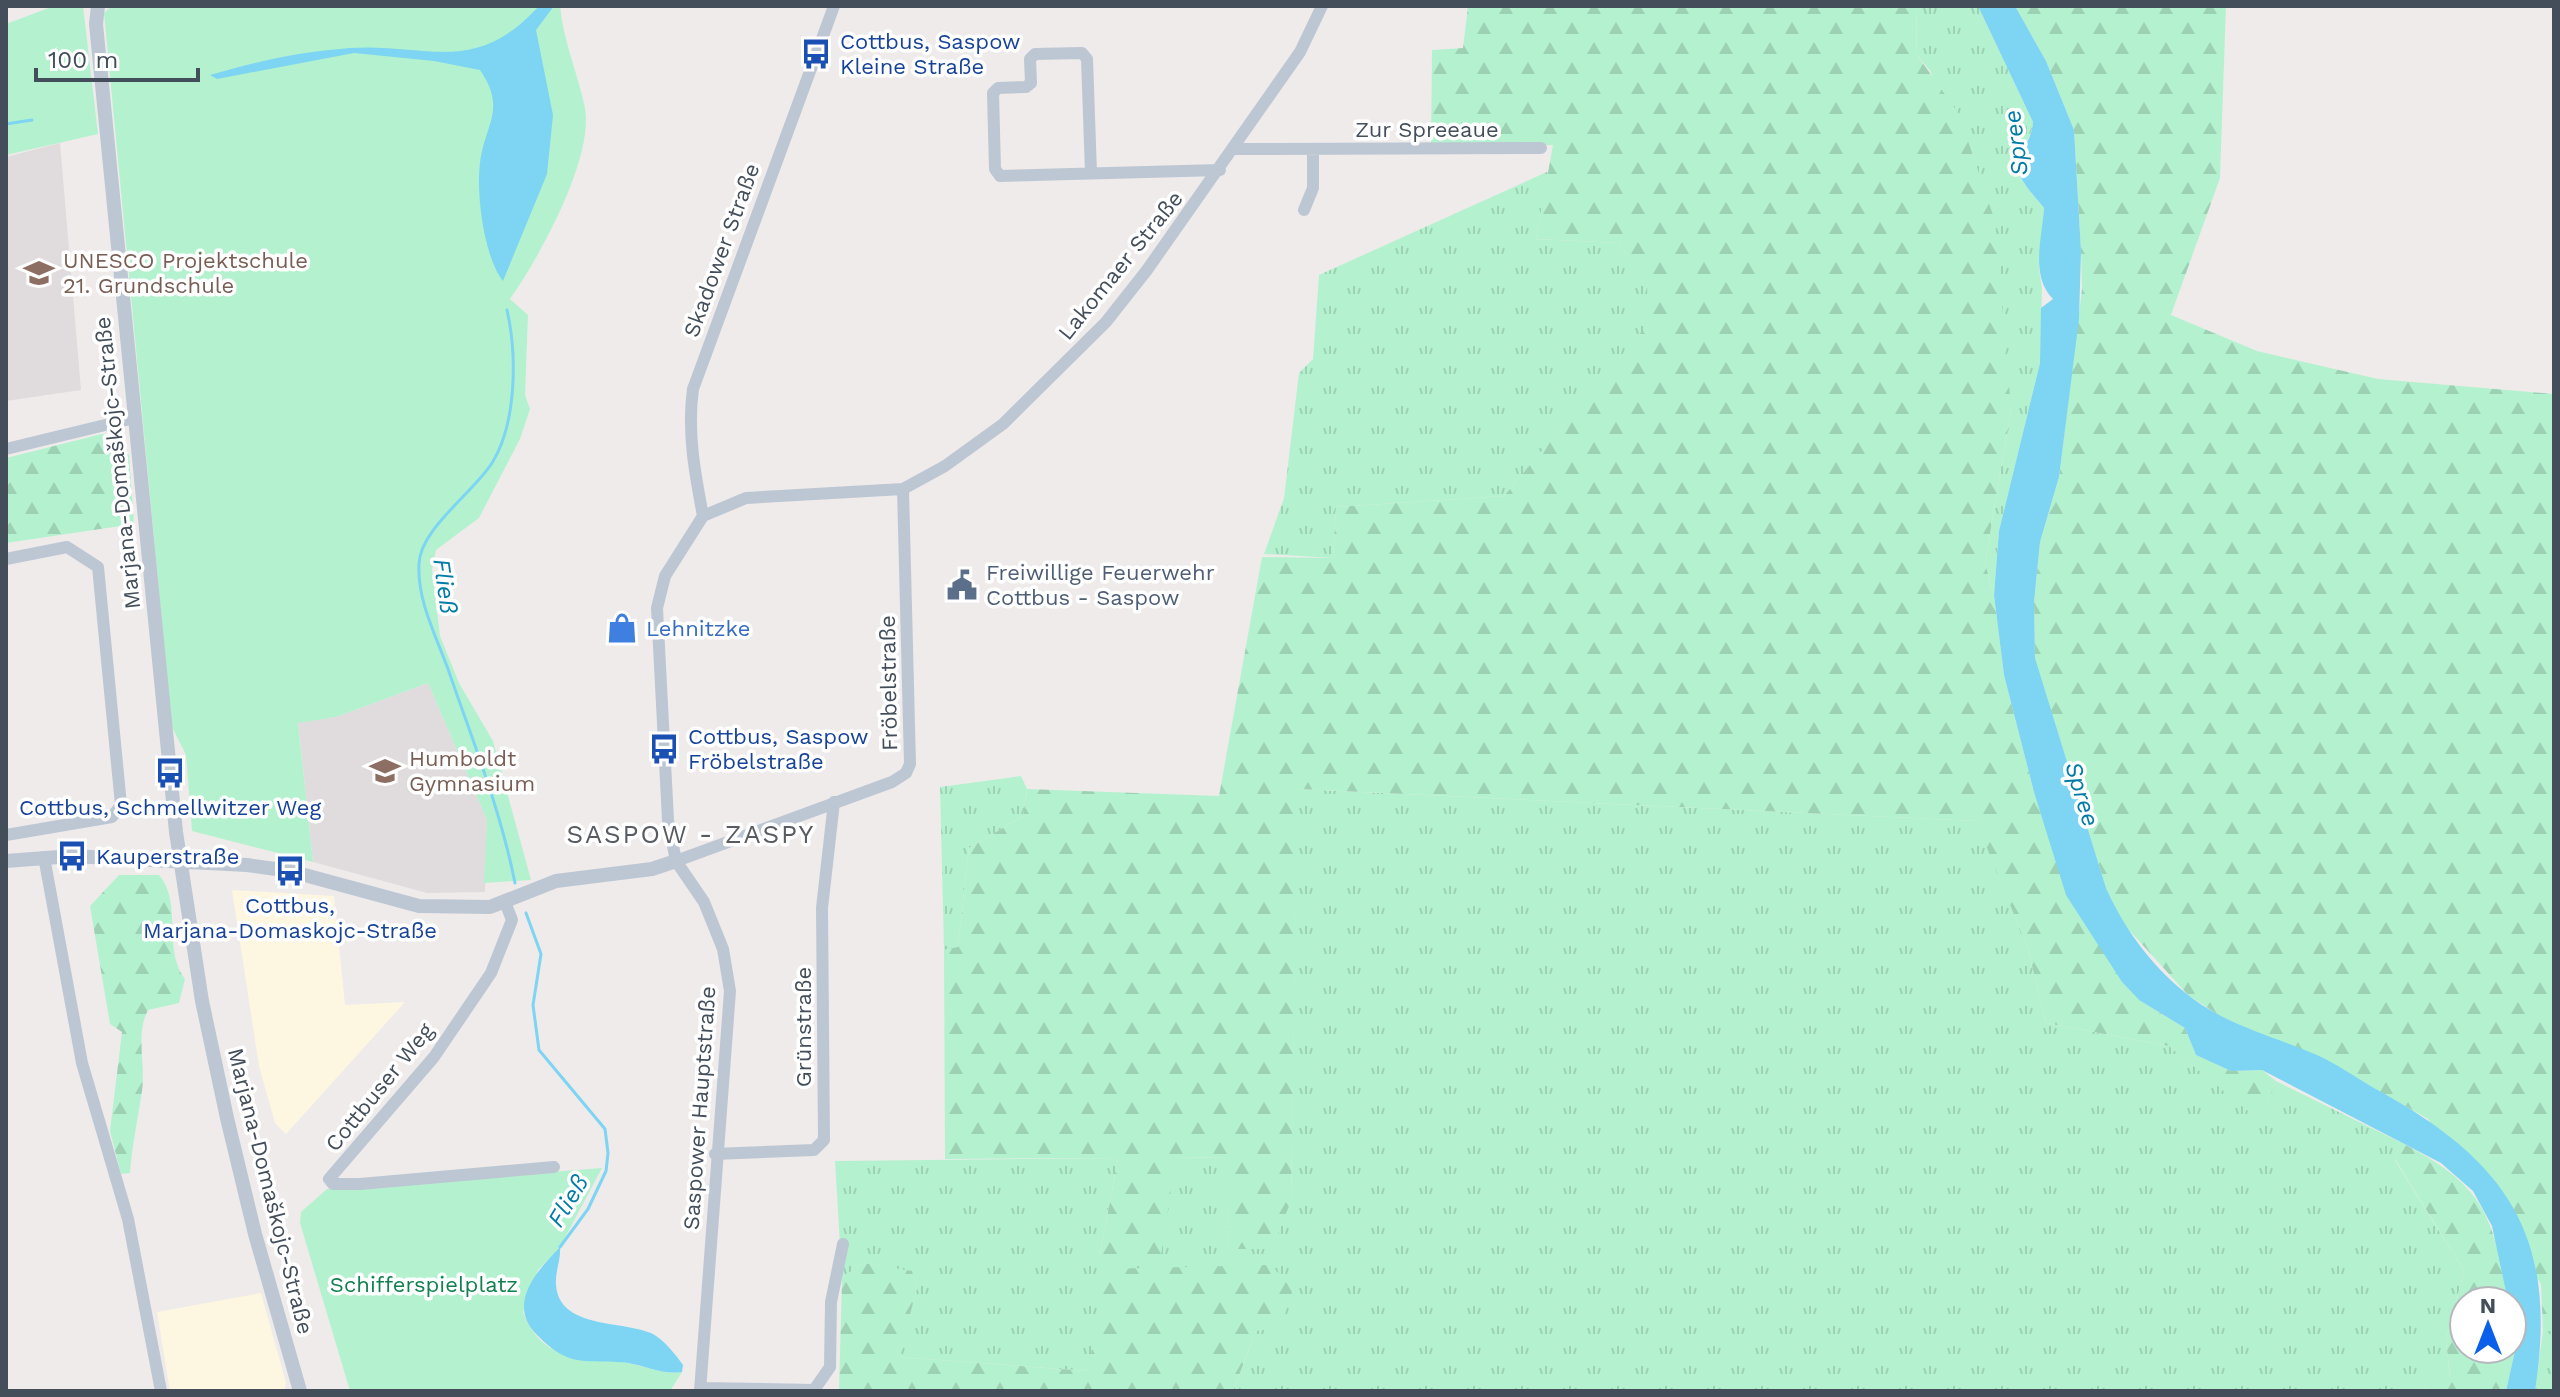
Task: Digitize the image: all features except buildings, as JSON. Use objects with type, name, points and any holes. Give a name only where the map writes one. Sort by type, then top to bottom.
[{"type":"street","name":"Marjana-Domaškojc-Straße","points":[[98,6],[96,24],[180,862],[202,1001],[255,1234],[300,1391]]},
{"type":"street","name":"Skadower Straße","points":[[703,516],[693,459],[690,410],[693,389],[834,6]]},
{"type":"street","name":"Lakomaer Straße","points":[[703,516],[746,498],[903,489],[945,466],[1003,424],[1114,312],[1220,170],[1300,52],[1322,6]]},
{"type":"street","points":[[1091,173],[1087,59],[1082,53],[1035,54],[1030,59],[1031,83],[1026,87],[998,88],[993,93],[995,169],[1000,176],[1220,170]]},
{"type":"street","name":"Zur Spreeaue","points":[[1234,149],[1541,148]]},
{"type":"street","points":[[1304,210],[1313,188],[1313,150]]},
{"type":"street","points":[[6,449],[134,418]]},
{"type":"street","name":"Fröbelstraße","points":[[676,861],[892,782],[906,773],[910,764],[903,489]]},
{"type":"street","name":"Saspower Hauptstraße","points":[[700,1390],[715,1154],[730,991],[723,949],[704,902],[676,861],[668,820],[657,608],[665,576],[703,516]]},
{"type":"street","points":[[6,559],[67,547],[98,567],[121,805],[112,817],[6,835]]},
{"type":"street","name":"Grünstraße","points":[[715,1154],[814,1150],[824,1140],[822,908],[834,802]]},
{"type":"street","points":[[6,861],[44,857],[180,862],[290,871],[419,906],[490,907],[556,881],[652,869],[676,861]]},
{"type":"street","points":[[44,857],[82,1063],[128,1219],[161,1391]]},
{"type":"street","name":"Cottbuser Weg","points":[[505,902],[512,920],[491,973],[434,1057],[329,1179],[333,1184],[360,1184],[554,1167]]},
{"type":"street","points":[[700,1390],[814,1390],[830,1367],[831,1302],[843,1244]]},
{"type":"shaded area","name":"UNESCO Projektschule 21. Grundschule","points":[[60,143],[81,390],[6,401],[6,157]]},
{"type":"shaded area","name":"Humboldt Gymnasium","points":[[428,683],[487,820],[485,892],[427,893],[313,862],[298,722],[336,717]]},
{"type":"shaded area","points":[[232,890],[334,896],[345,1005],[405,1002],[286,1134],[275,1123],[259,1066]]},
{"type":"shaded area","points":[[261,1293],[286,1383],[284,1391],[170,1391],[157,1312]]},
{"type":"green space","points":[[54,6],[83,6],[98,134],[6,155],[6,24]]},
{"type":"green space","points":[[112,6],[560,6],[585,108],[586,129],[573,180],[562,207],[510,299],[528,315],[525,395],[530,409],[520,439],[479,518],[436,550],[432,570],[440,636],[459,683],[493,741],[531,880],[484,883],[487,820],[428,683],[336,717],[298,723],[313,862],[192,831],[186,755],[172,727],[104,13]]},
{"type":"green space","points":[[1468,6],[1916,6],[1917,55],[1959,114],[1995,221],[2011,409],[1985,563],[1994,595],[2004,675],[2034,792],[2050,837],[2122,982],[2139,1000],[2185,1028],[2196,1055],[2231,1071],[2262,1070],[2276,1081],[2259,1120],[2169,1046],[2046,1023],[2028,949],[1976,821],[1298,789],[1291,1201],[1272,1249],[1228,1249],[1226,1157],[1176,1158],[1161,1255],[1100,1256],[1118,1158],[945,1159],[944,950],[958,947],[969,848],[1023,816],[1027,789],[1219,796],[1262,557],[1333,558],[1336,507],[1504,496],[1648,324],[1647,279],[1618,243],[1536,239],[1553,145],[1431,146],[1432,50],[1463,48]]},
{"type":"green space","points":[[1916,6],[1978,6],[2033,122],[2017,164],[2021,178],[2044,208],[2039,268],[2042,289],[2040,363],[1999,531],[1994,595],[1985,563],[2011,409],[1931,72],[1917,55]]},
{"type":"green space","points":[[2015,6],[2226,6],[2220,178],[2171,315],[2257,351],[2378,379],[2554,394],[2554,1331],[2543,1331],[2541,1284],[2428,1119],[2349,1074],[2220,1016],[2188,995],[2120,920],[2106,888],[2035,659],[2034,602],[2040,542],[2059,477],[2082,289],[2081,251],[2074,130],[2046,61]]},
{"type":"green space","points":[[1549,171],[1536,239],[1618,243],[1648,279],[1649,324],[1504,496],[1336,507],[1333,558],[1264,554],[1284,498],[1299,373],[1313,359],[1319,275]]},
{"type":"green space","points":[[102,434],[117,437],[129,455],[134,524],[6,543],[6,458]]},
{"type":"green space","points":[[1021,776],[1027,789],[1023,816],[969,848],[958,948],[944,950],[940,787]]},
{"type":"green space","points":[[1297,789],[1977,821],[2028,949],[2046,1023],[2169,1046],[2259,1119],[2276,1081],[2400,1142],[2395,1160],[2464,1271],[2460,1285],[2448,1285],[2446,1341],[2450,1376],[2426,1385],[2424,1391],[1233,1391],[1256,1331],[1294,1286],[1088,1371],[898,1357],[917,1288],[912,1272],[863,1263],[842,1278],[835,1161],[1118,1158],[1100,1256],[1176,1158],[1227,1157],[1228,1249],[1291,1201]]},
{"type":"green space","points":[[119,875],[159,875],[166,886],[172,912],[175,954],[185,979],[179,1003],[148,1010],[144,1020],[141,1039],[142,1091],[130,1173],[121,1174],[110,1131],[122,1032],[110,1024],[90,906]]},
{"type":"green space","points":[[2400,1142],[2428,1157],[2466,1187],[2489,1223],[2505,1285],[2460,1285],[2464,1271],[2395,1159]]},
{"type":"green space","name":"Schifferspielplatz","points":[[602,1168],[560,1247],[538,1270],[523,1312],[541,1341],[566,1354],[682,1372],[670,1391],[350,1391],[300,1223],[301,1212],[327,1189]]},
{"type":"green space","points":[[863,1263],[912,1271],[917,1288],[899,1357],[1088,1371],[1106,1269],[1269,1265],[1294,1286],[1280,1328],[1256,1331],[1233,1391],[839,1391],[842,1278]]},
{"type":"green space","points":[[2543,1331],[2554,1331],[2554,1391],[2535,1391]]},
{"type":"green space","points":[[2449,1365],[2512,1365],[2506,1391],[2424,1391],[2426,1385],[2450,1375]]},
{"type":"water","points":[[539,6],[554,6],[536,30],[553,115],[547,174],[503,281],[486,242],[481,208],[480,163],[493,106],[488,84],[480,70],[434,61],[354,53],[217,79],[210,75],[279,58],[350,48],[450,52],[471,49],[493,42],[515,28]]},
{"type":"water","points":[[1978,6],[2015,6],[2046,61],[2074,130],[2081,251],[2079,319],[2059,477],[2040,542],[2034,602],[2035,658],[2106,888],[2126,926],[2153,962],[2202,1005],[2233,1022],[2339,1066],[2459,1144],[2490,1175],[2514,1209],[2530,1246],[2539,1289],[2540,1336],[2535,1391],[2506,1391],[2512,1365],[2528,1365],[2528,1285],[2505,1285],[2492,1226],[2473,1191],[2441,1163],[2262,1070],[2231,1071],[2196,1055],[2185,1028],[2139,1000],[2122,982],[2066,895],[2034,792],[2004,675],[1994,595],[1999,531],[2040,363],[2041,308],[2053,299],[2046,290],[2040,268],[2044,208],[2024,182],[2018,167],[2033,122]]},
{"type":"water","points":[[560,1247],[556,1284],[560,1299],[568,1309],[595,1321],[653,1334],[677,1357],[683,1365],[682,1372],[661,1371],[628,1363],[574,1359],[555,1350],[537,1335],[524,1312],[528,1288]]},
{"type":"waterway","name":"Fließ","points":[[6,124],[32,120]]},
{"type":"waterway","name":"Fließ","points":[[507,310],[513,388],[500,447],[483,475],[428,538],[422,551],[419,577],[428,618],[494,802],[515,883]]},
{"type":"waterway","name":"Fließ","points":[[526,913],[541,954],[533,1005],[539,1050],[605,1129],[608,1153],[606,1171],[588,1209],[560,1247]]},
{"type":"place","name":"Cottbus, Saspow Kleine Straße","points":[[816,54]]},
{"type":"place","name":"UNESCO Projektschule 21. Grundschule","points":[[39,273]]},
{"type":"place","name":"Freiwillige Feuerwehr Cottbus - Saspow","points":[[962,585]]},
{"type":"place","name":"Lehnitzke","points":[[622,628]]},
{"type":"place","name":"Cottbus, Saspow Fröbelstraße","points":[[664,749]]},
{"type":"place","name":"Humboldt Gymnasium","points":[[385,771]]},
{"type":"place","name":"Cottbus, Schmellwitzer Weg","points":[[170,773]]},
{"type":"place","name":"Kauperstraße","points":[[72,856]]},
{"type":"place","name":"Cottbus, Marjana-Domaskojc-Straße","points":[[290,871]]},
{"type":"district","name":"SASPOW - ZASPY","points":[[691,834]]},
{"type":"water label","name":"Spree","points":[[2016,143]]},
{"type":"water label","name":"Spree","points":[[2082,794]]}]
